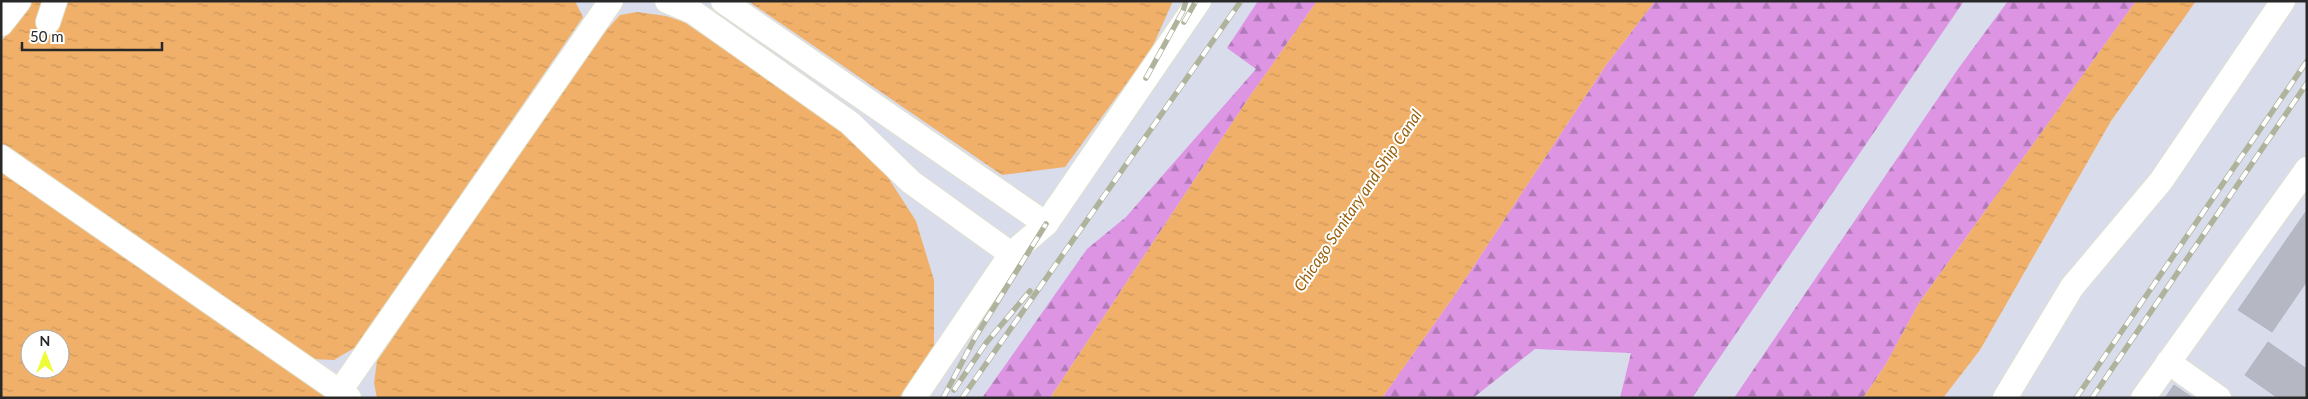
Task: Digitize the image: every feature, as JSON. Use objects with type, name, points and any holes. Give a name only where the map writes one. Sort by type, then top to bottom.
[{"type":"street","points":[[1,24],[19,1]]},
{"type":"street","points":[[1,157],[345,395],[611,1]]},
{"type":"street","points":[[667,1],[693,12],[850,123],[911,182],[1011,254]]},
{"type":"street","points":[[724,1],[1046,224]]},
{"type":"street","points":[[914,398],[1011,254],[1046,224],[1199,1]]},
{"type":"street","points":[[2005,398],[2072,287],[2161,181],[2283,1]]},
{"type":"street","points":[[2143,398],[2307,170]]},
{"type":"street","points":[[2168,362],[2220,398]]},
{"type":"green space","points":[[1258,1],[1317,1],[1248,99],[1050,398],[982,398],[1087,249],[1126,217],[1256,69],[1227,48]]},
{"type":"green space","points":[[1655,1],[1964,1],[1692,398],[1620,398],[1631,353],[1535,349],[1473,398],[1382,398],[1456,293],[1606,65]]},
{"type":"green space","points":[[2008,1],[2136,1],[1919,303],[1886,364],[1863,398],[1734,398],[1958,69]]},
{"type":"water","points":[[33,1],[575,1],[583,17],[356,347],[334,360],[311,359],[1,149],[1,42]]},
{"type":"water","points":[[748,1],[1173,1],[1151,50],[1065,167],[1002,175]]},
{"type":"water","name":"Chicago Sanitary and Ship Canal","points":[[1317,1],[1655,1],[1606,65],[1456,293],[1382,398],[1050,398],[1248,99]]},
{"type":"water","points":[[2136,1],[2196,1],[2111,121],[1980,350],[1943,398],[1863,398],[1886,364],[1919,303]]},
{"type":"water","points":[[637,12],[666,16],[684,22],[854,139],[880,165],[916,221],[934,280],[934,346],[899,398],[377,398],[374,383],[377,361],[501,179],[605,32],[620,15]]},
{"type":"water","points":[[1,171],[329,398],[1,398]]},
{"type":"building","points":[[2307,210],[2307,281],[2272,332],[2238,310]]},
{"type":"building","points":[[2268,342],[2307,369],[2307,398],[2278,398],[2245,375]]},
{"type":"building","points":[[2174,385],[2193,398],[2165,398]]},
{"type":"railway","points":[[1146,78],[1183,11],[1186,1]]},
{"type":"railway","points":[[1184,22],[1196,1]]},
{"type":"railway","points":[[962,398],[1241,1]]},
{"type":"railway","points":[[2076,398],[2307,61]]},
{"type":"railway","points":[[2092,398],[2307,83]]},
{"type":"railway","points":[[943,398],[976,336],[1046,224]]},
{"type":"railway","points":[[954,390],[986,343],[1030,291]]}]
